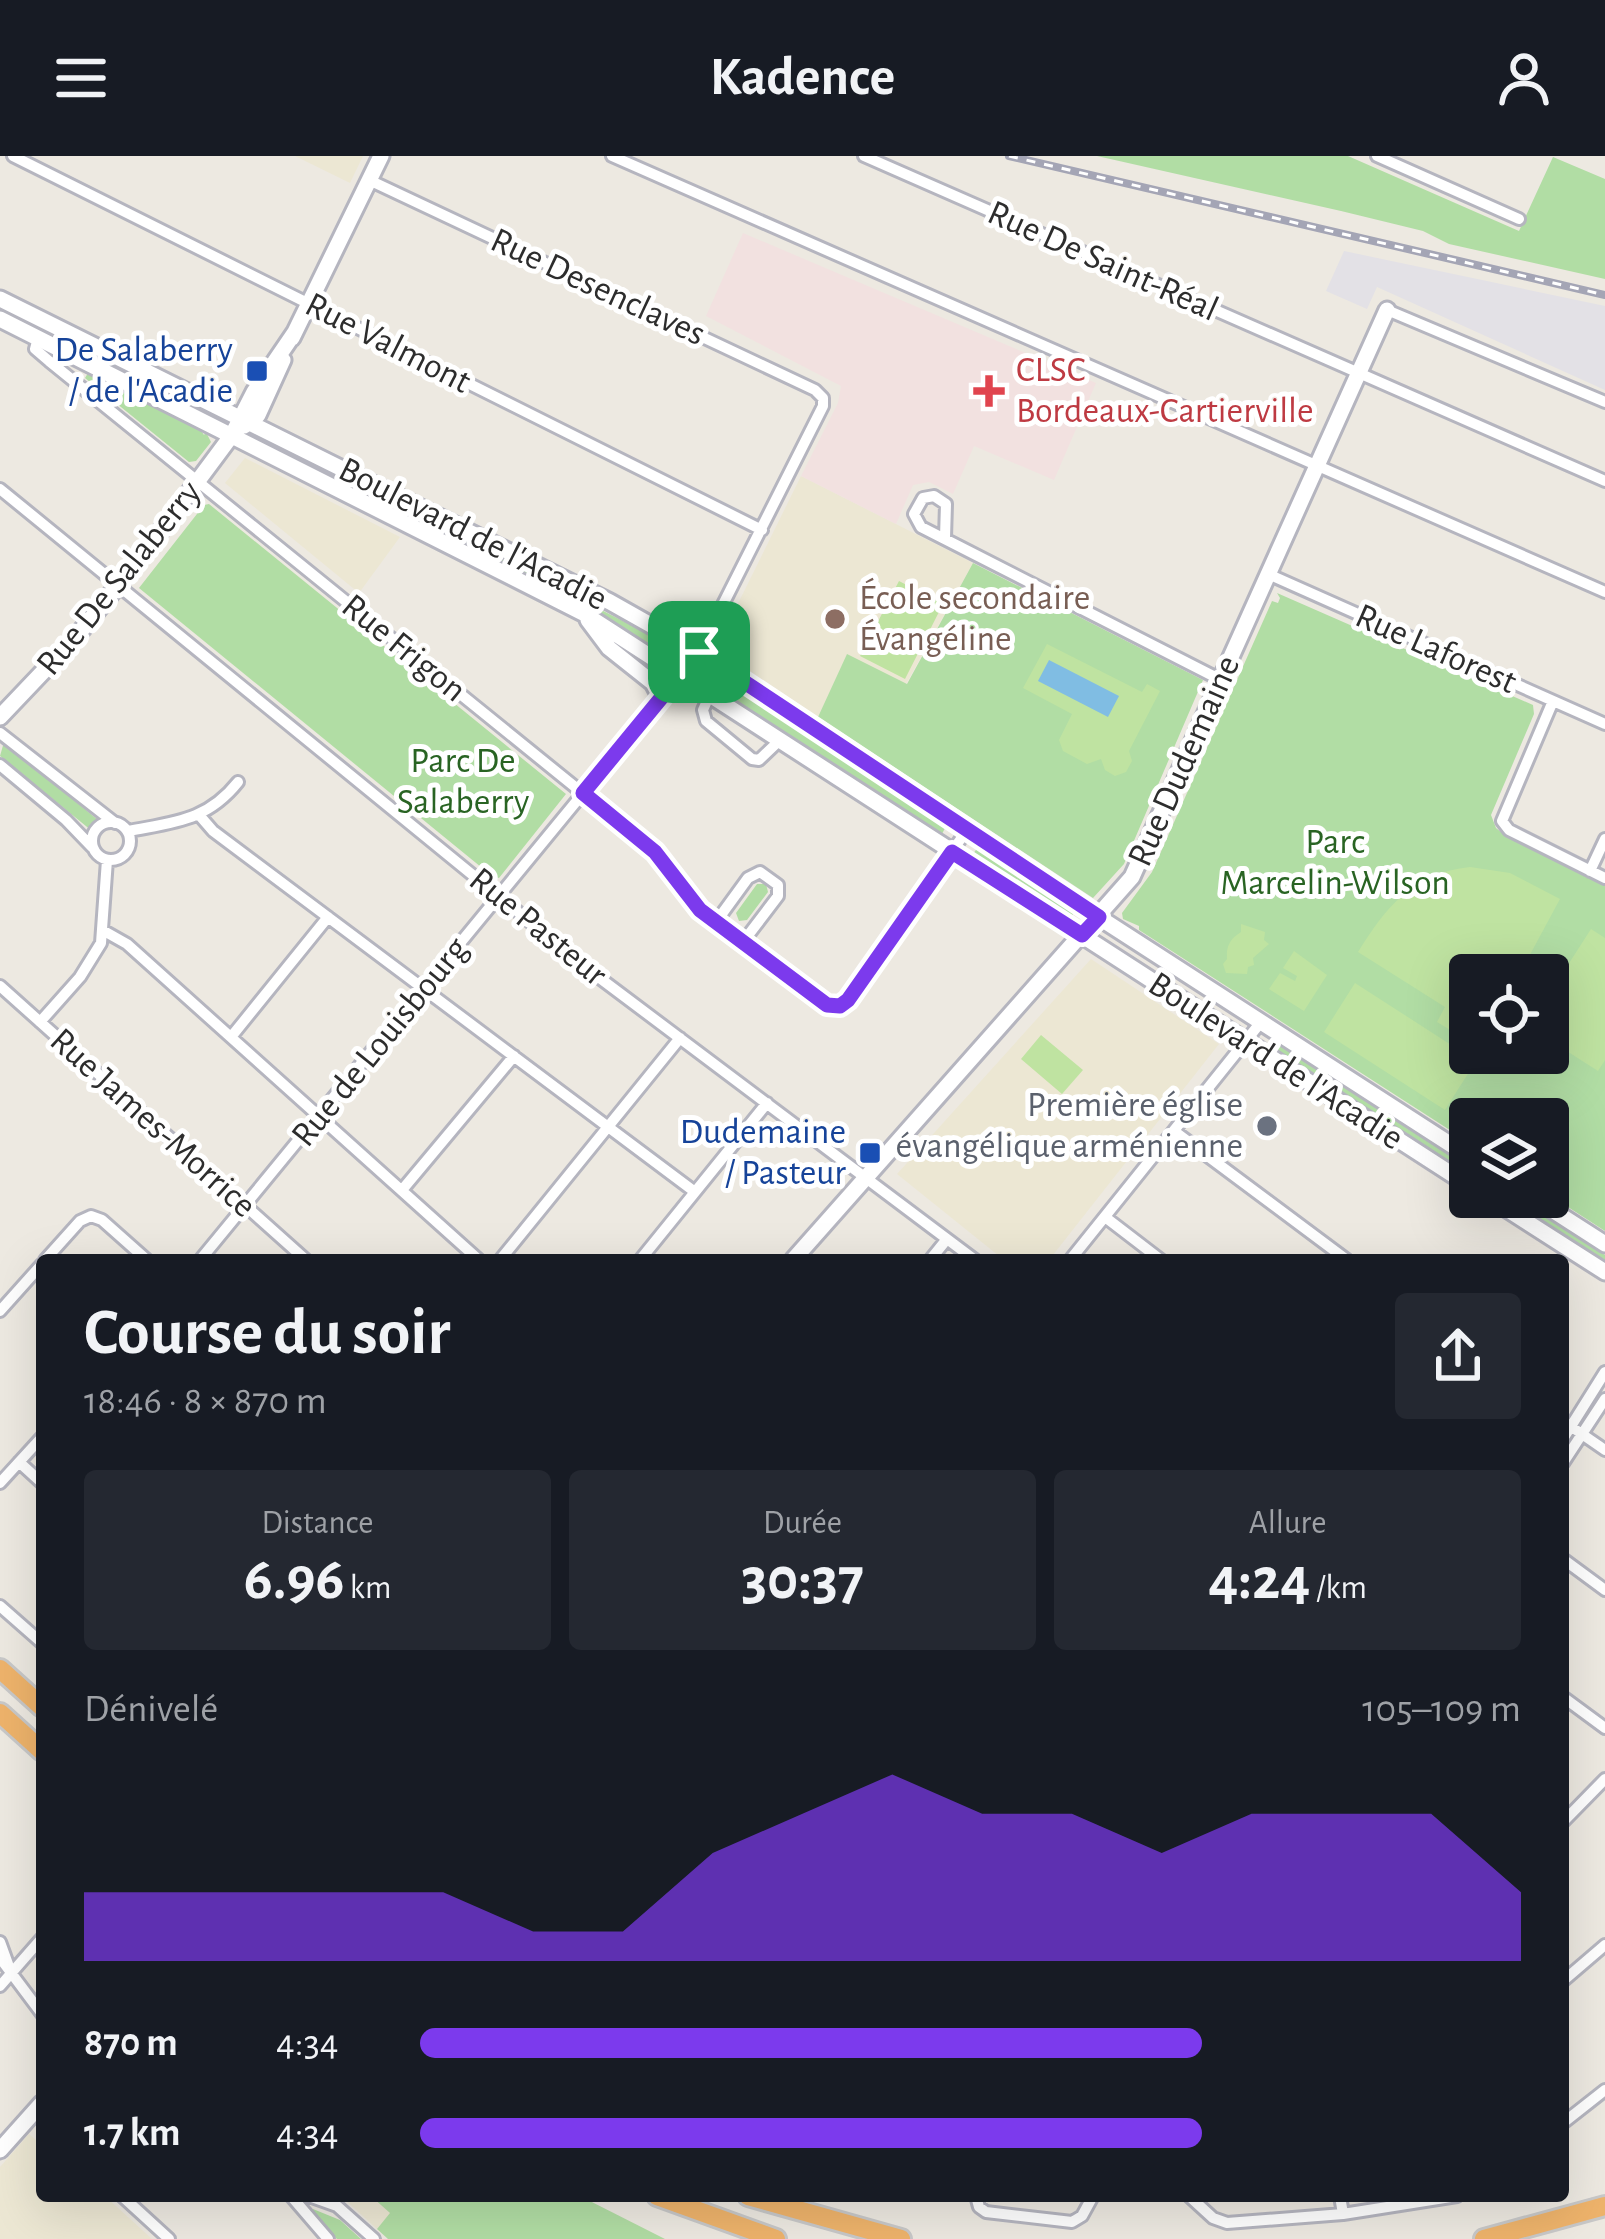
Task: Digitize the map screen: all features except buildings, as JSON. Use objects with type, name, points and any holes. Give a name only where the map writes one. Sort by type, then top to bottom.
[{"type":"highway","points":[[0,1669],[36,1701]]},
{"type":"highway","points":[[0,1713],[36,1746]]},
{"type":"highway","points":[[1564,2219],[1605,2192]]},
{"type":"highway","points":[[674,2202],[776,2239]]},
{"type":"highway","points":[[769,2202],[901,2239]]},
{"type":"highway","points":[[1484,2239],[1605,2206]]},
{"type":"main road","name":"Rue De Salaberry","points":[[0,716],[119,586],[232,435],[267,399],[381,156]]},
{"type":"main road","name":"Boulevard de l'Acadie","points":[[0,299],[628,611],[699,652],[1449,1143]]},
{"type":"main road","name":"Rue Dudemaine","points":[[798,1254],[1099,917],[1141,862],[1387,310]]},
{"type":"main road","name":"Boulevard de l'Acadie","points":[[0,319],[583,614],[1449,1172]]},
{"type":"main road","points":[[583,614],[609,648],[653,683],[661,698]]},
{"type":"main road","points":[[1521,1218],[1605,1272]]},
{"type":"main road","points":[[1565,1218],[1605,1244]]},
{"type":"main road","points":[[0,2150],[36,2110]]},
{"type":"street","name":"Rue Valmont","points":[[13,156],[762,530]]},
{"type":"street","points":[[612,156],[1605,592]]},
{"type":"street","name":"Rue De Saint-Réal","points":[[864,156],[1605,481]]},
{"type":"street","points":[[1377,156],[1520,219]]},
{"type":"street","name":"Rue Desenclaves","points":[[369,180],[815,390],[823,398]]},
{"type":"street","points":[[1387,310],[1605,402]]},
{"type":"street","name":"Rue Frigon","points":[[38,338],[36,350],[655,852],[696,906],[827,1005],[840,1006],[910,917],[967,830]]},
{"type":"street","points":[[73,379],[88,343]]},
{"type":"street","name":"Rue de Louisbourg","points":[[205,1254],[699,652],[821,411],[823,398]]},
{"type":"street","name":"Rue Pasteur","points":[[0,489],[498,896],[968,1254]]},
{"type":"street","points":[[945,538],[1221,680]]},
{"type":"street","name":"Rue Laforest","points":[[1268,574],[1605,724]]},
{"type":"street","points":[[710,694],[703,710],[706,721],[752,759],[759,760],[780,740]]},
{"type":"street","points":[[1553,701],[1502,817],[1509,830],[1605,878]]},
{"type":"street","points":[[0,733],[129,831],[200,816],[238,782]]},
{"type":"street","points":[[0,765],[66,820],[98,856],[107,860],[126,851],[129,831]]},
{"type":"street","points":[[200,816],[213,831],[695,1192]]},
{"type":"street","points":[[92,847],[100,828],[115,823]]},
{"type":"street","points":[[1590,871],[1605,839]]},
{"type":"street","points":[[40,1022],[89,964],[104,931],[107,860]]},
{"type":"street","points":[[716,922],[752,874],[773,879],[778,896],[743,942]]},
{"type":"street","points":[[231,1037],[328,917]]},
{"type":"street","points":[[104,931],[128,944],[472,1254]]},
{"type":"street","name":"Rue James-Morrice","points":[[0,986],[299,1254]]},
{"type":"street","points":[[1075,1254],[1261,1022]]},
{"type":"street","points":[[505,1254],[680,1038]]},
{"type":"street","points":[[402,1190],[514,1056]]},
{"type":"street","points":[[645,1254],[767,1103]]},
{"type":"street","points":[[1174,1131],[1339,1254]]},
{"type":"street","points":[[51,1254],[82,1219],[91,1216],[100,1218],[140,1254]]},
{"type":"street","points":[[1105,1217],[1153,1254]]},
{"type":"street","points":[[935,1254],[947,1239]]},
{"type":"street","points":[[0,1311],[36,1271]]},
{"type":"street","points":[[1572,1427],[1605,1372]]},
{"type":"street","points":[[1572,1427],[1605,1399]]},
{"type":"street","points":[[1572,1427],[1605,1450]]},
{"type":"street","points":[[0,1483],[36,1444]]},
{"type":"street","points":[[19,1462],[36,1478]]},
{"type":"street","points":[[1569,1563],[1605,1590]]},
{"type":"street","points":[[0,1606],[36,1638]]},
{"type":"street","points":[[1569,1701],[1605,1728]]},
{"type":"street","points":[[1569,1816],[1605,1779]]},
{"type":"street","points":[[0,1942],[11,1973]]},
{"type":"street","points":[[0,1986],[36,1945]]},
{"type":"street","points":[[1569,1976],[1605,1945]]},
{"type":"street","points":[[0,1958],[36,2006]]},
{"type":"street","points":[[1569,2118],[1605,2090]]},
{"type":"street","points":[[129,2202],[169,2239]]},
{"type":"street","points":[[296,2202],[328,2239]]},
{"type":"street","points":[[326,2202],[337,2206],[374,2239]]},
{"type":"street","points":[[978,2202],[986,2212],[1072,2222],[1090,2202]]},
{"type":"street","points":[[1196,2202],[1220,2221],[1343,2214],[1419,2202]]},
{"type":"street","points":[[1341,2202],[1343,2214]]},
{"type":"shaded area","points":[[295,156],[363,156],[350,183]]},
{"type":"shaded area","points":[[743,233],[1096,383],[1054,480],[974,446],[953,494],[929,482],[913,485],[896,524],[801,476],[838,403],[841,386],[706,316]]},
{"type":"shaded area","points":[[1344,251],[1605,306],[1605,390],[1377,287],[1367,309],[1326,291]]},
{"type":"shaded area","points":[[245,458],[400,537],[359,593],[225,483]]},
{"type":"shaded area","name":"École secondaire Évangéline","points":[[801,476],[973,563],[906,684],[847,655],[818,717],[722,652],[718,644]]},
{"type":"shaded area","points":[[1091,959],[1219,1044],[1054,1254],[997,1254],[897,1174]]},
{"type":"shaded area","points":[[29,2134],[36,2140],[36,2202],[112,2202],[152,2239],[0,2239],[0,2167]]},
{"type":"shaded area","points":[[348,2202],[401,2202],[377,2229]]},
{"type":"green space","points":[[1097,156],[1348,156],[1519,231],[1553,157],[1605,179],[1605,279],[1449,244],[1423,231],[1341,211]]},
{"type":"green space","points":[[96,353],[221,418],[219,422],[94,360]]},
{"type":"green space","points":[[88,373],[206,432],[211,442],[196,461],[189,462],[85,378]]},
{"type":"green space","points":[[267,440],[678,649],[670,658],[556,588],[265,443]]},
{"type":"green space","name":"Parc De Salaberry","points":[[209,504],[566,794],[499,878],[139,588]]},
{"type":"green space","name":"Parc Marcelin-Wilson","points":[[973,563],[1203,680],[1124,864],[1093,898],[818,717],[847,654],[907,684]]},
{"type":"green space","points":[[899,581],[943,604],[905,679],[860,656]]},
{"type":"green space","name":"Parc Marcelin-Wilson","points":[[1277,593],[1533,705],[1534,714],[1491,815],[1496,828],[1507,837],[1605,886],[1605,1231],[1569,1208],[1569,1098],[1449,1098],[1449,1129],[1123,919],[1122,913],[1152,872],[1272,601],[1278,603]]},
{"type":"green space","points":[[1047,644],[1142,692],[1147,684],[1160,691],[1129,751],[1132,761],[1126,772],[1115,776],[1105,770],[1101,759],[1087,764],[1063,751],[1059,740],[1072,714],[1023,688]]},
{"type":"green space","points":[[711,669],[946,826],[942,834],[704,680]]},
{"type":"green space","points":[[4,742],[98,820],[92,831],[0,756]]},
{"type":"green space","points":[[978,847],[1074,912],[1071,918],[973,854]]},
{"type":"green space","points":[[1470,867],[1510,873],[1560,899],[1530,954],[1449,954],[1449,1029],[1437,1022],[1445,1007],[1358,952],[1403,895],[1432,876]]},
{"type":"green space","points":[[757,884],[766,884],[768,892],[747,920],[739,921],[736,913]]},
{"type":"green space","points":[[1241,924],[1265,932],[1269,944],[1253,958],[1247,974],[1226,973],[1223,964],[1228,947],[1241,932]]},
{"type":"green space","points":[[1591,929],[1605,938],[1605,1060],[1598,1071],[1569,1052],[1569,963]]},
{"type":"green space","points":[[1294,951],[1327,975],[1304,1011],[1269,989],[1280,973],[1295,981],[1297,976],[1283,968]]},
{"type":"green space","points":[[1355,983],[1449,1044],[1449,1074],[1468,1074],[1445,1110],[1324,1032]]},
{"type":"green space","points":[[1041,1035],[1083,1070],[1062,1094],[1021,1059]]},
{"type":"green space","points":[[1274,1041],[1449,1154],[1449,1161],[1270,1046]]},
{"type":"green space","points":[[1537,1218],[1548,1218],[1605,1255],[1605,1262]]},
{"type":"green space","points":[[378,2202],[592,2202],[665,2239],[388,2239],[377,2229],[390,2213]]},
{"type":"green space","points":[[313,2209],[340,2220],[361,2239],[337,2239],[309,2214]]},
{"type":"water","points":[[1049,660],[1119,696],[1108,717],[1038,681]]},
{"type":"railway","points":[[1009,156],[1605,295]]},
{"type":"place","name":"De Salaberry / de l'Acadie","points":[[257,371]]},
{"type":"place","name":"CLSC Bordeaux-Cartierville","points":[[989,391]]},
{"type":"place","name":"École secondaire Évangéline","points":[[835,619]]},
{"type":"place","name":"Première église évangélique arménienne","points":[[1267,1126]]},
{"type":"place","name":"Dudemaine / Pasteur","points":[[870,1153]]},
{"type":"route","points":[[699,652],[1099,917],[1082,935],[952,852],[848,1000],[840,1006],[827,1005],[700,910],[655,852],[583,793],[699,652]]}]
